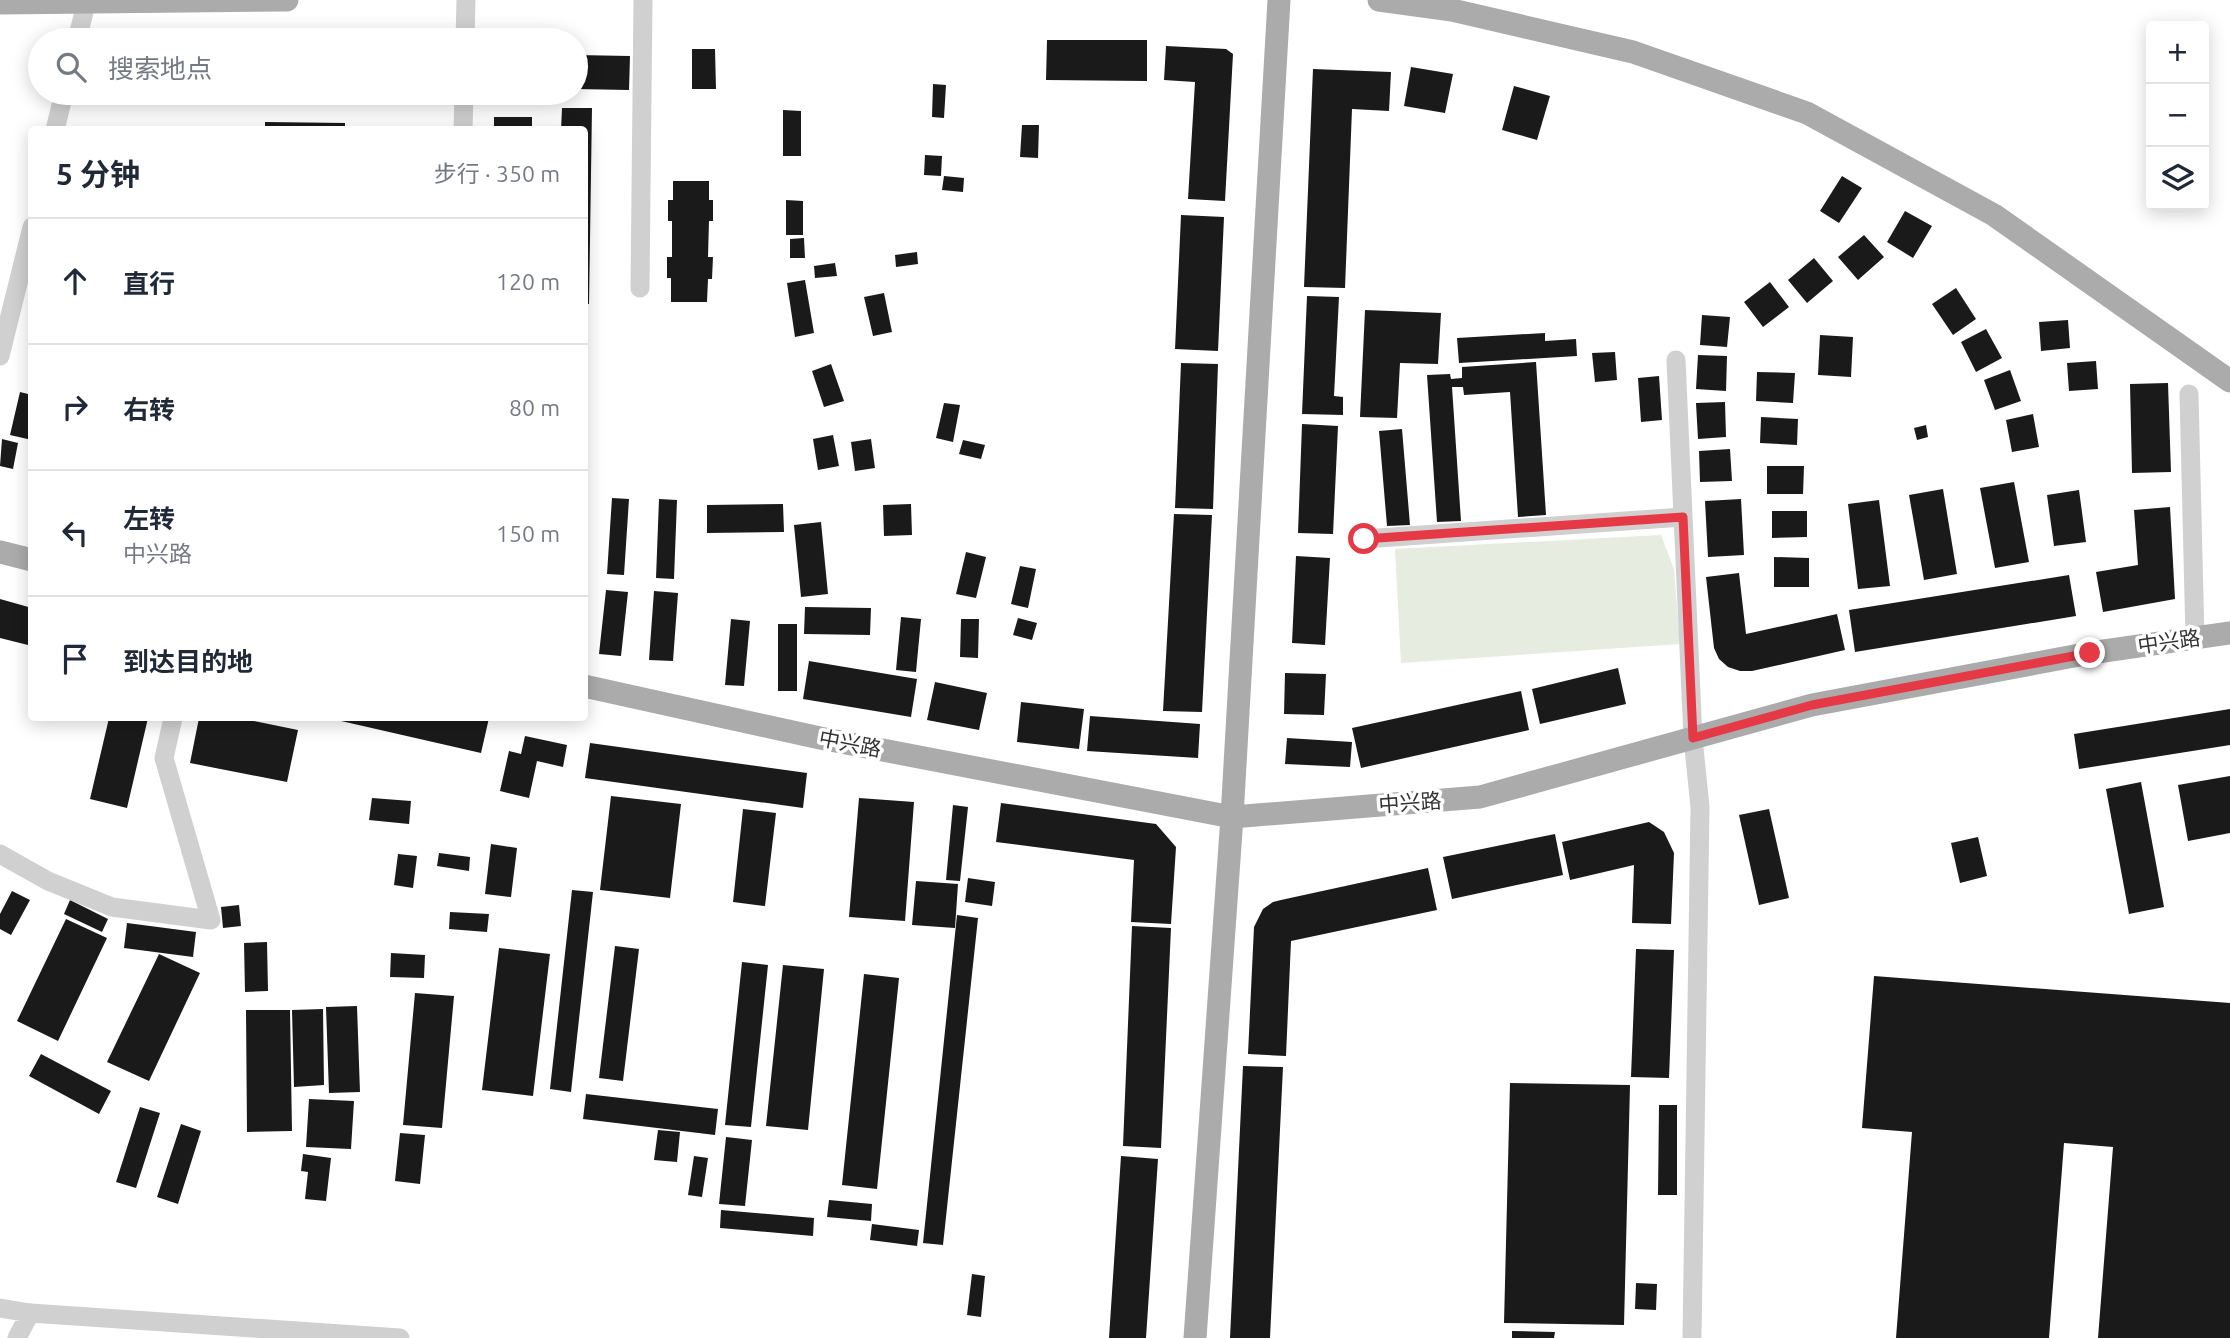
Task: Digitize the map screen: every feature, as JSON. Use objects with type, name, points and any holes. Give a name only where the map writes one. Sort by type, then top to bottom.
[{"type":"main road","points":[[0,3],[287,0]]},
{"type":"main road","points":[[1195,1338],[1232,817],[1279,0]]},
{"type":"main road","points":[[1379,0],[1452,10],[1633,52],[1807,113],[1994,215],[2230,381]]},
{"type":"main road","points":[[0,552],[28,559]]},
{"type":"main road","name":"中兴路","points":[[588,687],[820,738],[1232,817],[1480,797],[1812,705],[2090,653],[2230,633]]},
{"type":"street","points":[[466,0],[466,28]]},
{"type":"street","points":[[640,288],[642,0]]},
{"type":"street","points":[[80,28],[86,1]]},
{"type":"street","points":[[56,126],[61,105]]},
{"type":"street","points":[[463,126],[464,105]]},
{"type":"street","points":[[0,356],[28,243]]},
{"type":"street","points":[[1676,360],[1693,738],[1700,807],[1692,1338]]},
{"type":"street","points":[[2189,394],[2195,638]]},
{"type":"street","points":[[1364,539],[1683,517]]},
{"type":"street","points":[[0,854],[48,881],[113,907],[211,920],[164,758],[172,721]]},
{"type":"street","points":[[0,1308],[30,1313],[400,1338]]},
{"type":"street","points":[[17,1338],[30,1313]]},
{"type":"shaded area","points":[[1661,535],[1674,569],[1680,644],[1401,663],[1395,549]]},
{"type":"building","points":[[1047,40],[1147,40],[1147,81],[1046,80]]},
{"type":"building","points":[[1166,46],[1226,49],[1233,54],[1225,201],[1188,199],[1195,82],[1164,80]]},
{"type":"building","points":[[692,49],[715,49],[716,89],[692,89]]},
{"type":"building","points":[[588,55],[630,56],[629,90],[588,89]]},
{"type":"building","points":[[1411,67],[1453,74],[1445,113],[1404,106]]},
{"type":"building","points":[[1313,69],[1391,72],[1389,111],[1352,109],[1345,288],[1304,287]]},
{"type":"building","points":[[933,84],[946,85],[944,118],[932,117]]},
{"type":"building","points":[[1514,86],[1550,96],[1537,140],[1502,130]]},
{"type":"building","points":[[562,108],[592,108],[589,304],[588,126],[561,126]]},
{"type":"building","points":[[783,110],[801,111],[801,156],[783,156]]},
{"type":"building","points":[[494,117],[532,117],[532,126],[494,126]]},
{"type":"building","points":[[265,122],[345,123],[345,126],[265,126]]},
{"type":"building","points":[[1022,125],[1039,125],[1038,158],[1020,157]]},
{"type":"building","points":[[925,155],[942,156],[941,176],[924,175]]},
{"type":"building","points":[[944,176],[964,178],[963,192],[942,190]]},
{"type":"building","points":[[1842,176],[1862,188],[1839,223],[1820,211]]},
{"type":"building","points":[[673,181],[709,181],[713,221],[709,221],[708,257],[713,257],[707,302],[671,302],[671,278],[667,278],[667,257],[672,257],[672,221],[668,221],[668,200],[673,200]]},
{"type":"building","points":[[786,200],[803,201],[803,235],[786,235]]},
{"type":"building","points":[[1905,211],[1932,226],[1913,258],[1887,242]]},
{"type":"building","points":[[1181,215],[1224,217],[1218,351],[1175,349]]},
{"type":"building","points":[[1864,235],[1884,257],[1858,280],[1838,257]]},
{"type":"building","points":[[804,238],[805,258],[790,258],[790,239]]},
{"type":"building","points":[[917,252],[918,264],[896,267],[895,255]]},
{"type":"building","points":[[1814,258],[1833,281],[1807,303],[1788,280]]},
{"type":"building","points":[[835,263],[837,276],[815,278],[814,266]]},
{"type":"building","points":[[805,280],[814,333],[795,337],[787,283]]},
{"type":"building","points":[[1770,282],[1789,307],[1763,327],[1744,302]]},
{"type":"building","points":[[1956,288],[1976,319],[1953,335],[1932,304]]},
{"type":"building","points":[[884,293],[892,332],[873,336],[864,297]]},
{"type":"building","points":[[1307,296],[1339,297],[1334,396],[1343,397],[1343,415],[1302,414]]},
{"type":"building","points":[[1365,310],[1441,313],[1438,364],[1400,363],[1397,418],[1360,417]]},
{"type":"building","points":[[1702,315],[1730,317],[1727,347],[1700,345]]},
{"type":"building","points":[[2068,320],[2070,348],[2041,351],[2039,322]]},
{"type":"building","points":[[1986,329],[2002,358],[1976,372],[1961,342]]},
{"type":"building","points":[[1545,333],[1545,341],[1576,339],[1577,356],[1459,363],[1457,338]]},
{"type":"building","points":[[1820,335],[1853,337],[1851,377],[1818,375]]},
{"type":"building","points":[[1615,352],[1617,380],[1595,382],[1592,353]]},
{"type":"building","points":[[1698,355],[1727,356],[1726,391],[1696,389]]},
{"type":"building","points":[[2096,361],[2098,389],[2069,391],[2067,363]]},
{"type":"building","points":[[1536,362],[1546,515],[1518,517],[1510,392],[1464,395],[1463,387],[1452,387],[1461,521],[1437,522],[1427,375],[1450,374],[1451,379],[1462,378],[1462,367]]},
{"type":"building","points":[[1181,363],[1218,364],[1213,509],[1175,508]]},
{"type":"building","points":[[831,364],[844,401],[824,407],[812,371]]},
{"type":"building","points":[[2010,370],[2021,401],[1995,410],[1984,380]]},
{"type":"building","points":[[1757,372],[1795,373],[1793,403],[1756,401]]},
{"type":"building","points":[[1659,376],[1662,420],[1641,422],[1638,378]]},
{"type":"building","points":[[2168,383],[2171,472],[2132,473],[2130,384]]},
{"type":"building","points":[[20,392],[28,394],[28,439],[10,435]]},
{"type":"building","points":[[1725,402],[1726,437],[1698,439],[1696,403]]},
{"type":"building","points":[[944,403],[960,405],[953,442],[936,438]]},
{"type":"building","points":[[2033,414],[2039,447],[2012,452],[2006,420]]},
{"type":"building","points":[[1761,417],[1798,419],[1797,445],[1760,443]]},
{"type":"building","points":[[1302,424],[1338,426],[1333,534],[1298,533]]},
{"type":"building","points":[[1926,425],[1928,437],[1917,440],[1914,428]]},
{"type":"building","points":[[1402,429],[1410,525],[1387,526],[1379,431]]},
{"type":"building","points":[[833,435],[839,466],[818,470],[813,439]]},
{"type":"building","points":[[2,439],[18,443],[13,469],[0,466]]},
{"type":"building","points":[[871,439],[875,468],[855,471],[851,442]]},
{"type":"building","points":[[963,440],[985,445],[981,459],[959,454]]},
{"type":"building","points":[[1730,449],[1732,481],[1700,482],[1699,451]]},
{"type":"building","points":[[1767,466],[1804,466],[1803,494],[1767,494]]},
{"type":"building","points":[[2014,482],[2029,562],[1995,568],[1980,488]]},
{"type":"building","points":[[1943,489],[1957,574],[1924,580],[1909,495]]},
{"type":"building","points":[[2079,490],[2086,542],[2054,546],[2047,495]]},
{"type":"building","points":[[612,498],[629,499],[624,575],[607,574]]},
{"type":"building","points":[[659,499],[677,500],[674,579],[656,578]]},
{"type":"building","points":[[1741,499],[1744,555],[1708,557],[1705,501]]},
{"type":"building","points":[[1879,500],[1890,586],[1858,589],[1848,504]]},
{"type":"building","points":[[783,504],[784,532],[707,533],[707,505]]},
{"type":"building","points":[[911,504],[912,535],[884,536],[883,505]]},
{"type":"building","points":[[2170,507],[2175,599],[2103,612],[2096,572],[2138,565],[2134,510]]},
{"type":"building","points":[[1772,511],[1807,511],[1807,537],[1772,538]]},
{"type":"building","points":[[1174,514],[1212,515],[1202,712],[1163,711]]},
{"type":"building","points":[[821,522],[828,594],[801,597],[794,525]]},
{"type":"building","points":[[966,552],[986,557],[976,598],[956,594]]},
{"type":"building","points":[[1296,556],[1330,558],[1325,645],[1292,643]]},
{"type":"building","points":[[1774,557],[1809,558],[1809,587],[1774,587]]},
{"type":"building","points":[[1020,566],[1036,569],[1028,608],[1011,604]]},
{"type":"building","points":[[1739,573],[1746,634],[1837,614],[1845,650],[1752,671],[1728,667],[1719,659],[1714,648],[1706,577]]},
{"type":"building","points":[[2069,575],[2076,616],[1855,652],[1849,610]]},
{"type":"building","points":[[606,590],[628,592],[621,656],[599,654]]},
{"type":"building","points":[[654,591],[678,593],[673,661],[649,660]]},
{"type":"building","points":[[0,599],[28,607],[28,645],[0,638]]},
{"type":"building","points":[[805,607],[871,608],[870,635],[804,634]]},
{"type":"building","points":[[901,617],[921,619],[916,672],[896,670]]},
{"type":"building","points":[[1018,618],[1037,623],[1032,640],[1013,635]]},
{"type":"building","points":[[731,619],[750,621],[744,686],[725,685]]},
{"type":"building","points":[[961,619],[979,619],[978,658],[960,657]]},
{"type":"building","points":[[778,624],[797,624],[797,691],[778,691]]},
{"type":"building","points":[[809,661],[917,679],[911,717],[803,699]]},
{"type":"building","points":[[1618,668],[1626,704],[1540,724],[1532,689]]},
{"type":"building","points":[[1285,673],[1326,674],[1324,715],[1284,714]]},
{"type":"building","points":[[935,682],[987,693],[979,730],[927,720]]},
{"type":"building","points":[[1521,691],[1529,730],[1361,768],[1352,728]]},
{"type":"building","points":[[1021,702],[1084,709],[1079,749],[1017,742]]},
{"type":"building","points":[[2230,709],[2230,745],[2079,769],[2074,734]]},
{"type":"building","points":[[1090,716],[1200,724],[1198,758],[1087,751]]},
{"type":"building","points":[[108,721],[147,721],[127,808],[90,799]]},
{"type":"building","points":[[198,721],[254,721],[298,730],[287,782],[190,763]]},
{"type":"building","points":[[341,721],[488,721],[481,753]]},
{"type":"building","points":[[525,736],[567,745],[563,767],[537,761],[529,798],[500,791],[509,751],[521,754]]},
{"type":"building","points":[[1287,738],[1352,742],[1350,767],[1285,764]]},
{"type":"building","points":[[590,743],[807,773],[803,808],[585,778]]},
{"type":"building","points":[[2230,776],[2230,833],[2188,841],[2178,785]]},
{"type":"building","points":[[2141,782],[2164,907],[2129,914],[2106,789]]},
{"type":"building","points":[[611,796],[681,804],[670,898],[600,890]]},
{"type":"building","points":[[372,798],[411,801],[409,824],[369,820]]},
{"type":"building","points":[[859,798],[914,802],[905,921],[849,917]]},
{"type":"building","points":[[1001,803],[1156,824],[1176,847],[1171,924],[1131,922],[1134,860],[996,842]]},
{"type":"building","points":[[953,805],[968,807],[960,881],[946,880]]},
{"type":"building","points":[[743,809],[776,813],[765,906],[733,902]]},
{"type":"building","points":[[1769,809],[1789,898],[1759,905],[1739,815]]},
{"type":"building","points":[[1649,822],[1664,832],[1674,853],[1671,924],[1632,923],[1634,865],[1570,880],[1562,842]]},
{"type":"building","points":[[1555,834],[1563,875],[1452,899],[1443,857]]},
{"type":"building","points":[[1978,837],[1987,876],[1960,883],[1951,843]]},
{"type":"building","points":[[491,844],[517,848],[511,897],[485,894]]},
{"type":"building","points":[[439,853],[470,857],[469,871],[437,866]]},
{"type":"building","points":[[398,854],[417,856],[413,888],[394,885]]},
{"type":"building","points":[[1428,868],[1437,910],[1291,941],[1286,1056],[1248,1054],[1254,927],[1263,909],[1281,900]]},
{"type":"building","points":[[968,878],[995,882],[992,906],[965,902]]},
{"type":"building","points":[[916,881],[958,884],[955,928],[912,925]]},
{"type":"building","points":[[572,890],[593,892],[571,1092],[550,1089]]},
{"type":"building","points":[[12,891],[30,900],[11,935],[0,929],[0,914]]},
{"type":"building","points":[[70,900],[108,919],[102,932],[64,914]]},
{"type":"building","points":[[239,905],[241,926],[223,928],[221,907]]},
{"type":"building","points":[[450,912],[489,914],[487,932],[449,929]]},
{"type":"building","points":[[957,915],[978,918],[943,1245],[923,1243]]},
{"type":"building","points":[[66,919],[107,938],[58,1041],[17,1021]]},
{"type":"building","points":[[127,923],[196,932],[193,957],[124,948]]},
{"type":"building","points":[[1132,926],[1171,928],[1161,1148],[1123,1146]]},
{"type":"building","points":[[267,942],[268,991],[245,992],[244,943]]},
{"type":"building","points":[[615,946],[639,949],[623,1081],[599,1078]]},
{"type":"building","points":[[499,948],[550,954],[533,1096],[482,1090]]},
{"type":"building","points":[[1636,949],[1674,950],[1669,1078],[1631,1077]]},
{"type":"building","points":[[391,953],[425,955],[424,978],[390,977]]},
{"type":"building","points":[[159,954],[200,973],[149,1081],[107,1062]]},
{"type":"building","points":[[742,962],[768,965],[751,1127],[725,1125]]},
{"type":"building","points":[[783,965],[824,969],[808,1130],[766,1126]]},
{"type":"building","points":[[864,974],[899,978],[877,1189],[842,1185]]},
{"type":"building","points":[[1874,976],[2230,1003],[2230,1338],[2098,1338],[2113,1147],[2064,1143],[2049,1338],[1896,1338],[1912,1132],[1862,1128]]},
{"type":"building","points":[[415,993],[454,996],[442,1128],[403,1125]]},
{"type":"building","points":[[357,1006],[360,1092],[329,1093],[326,1007]]},
{"type":"building","points":[[323,1009],[324,1085],[294,1087],[292,1010]]},
{"type":"building","points":[[246,1010],[290,1010],[292,1131],[247,1132]]},
{"type":"building","points":[[41,1054],[111,1091],[99,1114],[29,1076]]},
{"type":"building","points":[[1243,1066],[1283,1067],[1270,1338],[1230,1338]]},
{"type":"building","points":[[1510,1083],[1630,1085],[1624,1325],[1504,1323]]},
{"type":"building","points":[[586,1094],[718,1109],[715,1135],[583,1119]]},
{"type":"building","points":[[309,1099],[354,1101],[351,1149],[306,1147]]},
{"type":"building","points":[[1659,1105],[1677,1105],[1677,1195],[1658,1195]]},
{"type":"building","points":[[140,1107],[160,1113],[136,1188],[116,1182]]},
{"type":"building","points":[[181,1124],[201,1131],[178,1204],[157,1197]]},
{"type":"building","points":[[658,1130],[680,1132],[677,1162],[654,1160]]},
{"type":"building","points":[[400,1133],[425,1135],[420,1184],[395,1181]]},
{"type":"building","points":[[726,1137],[752,1140],[745,1206],[719,1204]]},
{"type":"building","points":[[303,1154],[331,1158],[326,1201],[305,1199],[308,1172],[301,1171]]},
{"type":"building","points":[[694,1156],[708,1158],[702,1197],[688,1195]]},
{"type":"building","points":[[1121,1156],[1158,1159],[1146,1338],[1109,1338]]},
{"type":"building","points":[[829,1200],[872,1204],[871,1221],[827,1217]]},
{"type":"building","points":[[721,1210],[814,1218],[813,1236],[720,1228]]},
{"type":"building","points":[[872,1224],[919,1230],[917,1246],[870,1240]]},
{"type":"building","points":[[972,1274],[985,1276],[981,1317],[967,1315]]},
{"type":"building","points":[[1636,1283],[1657,1284],[1656,1310],[1635,1309]]},
{"type":"building","points":[[1512,1331],[1555,1332],[1554,1338],[1512,1338]]},
{"type":"route","points":[[1364,539],[1683,517],[1693,738],[1812,705],[2090,653]]}]
